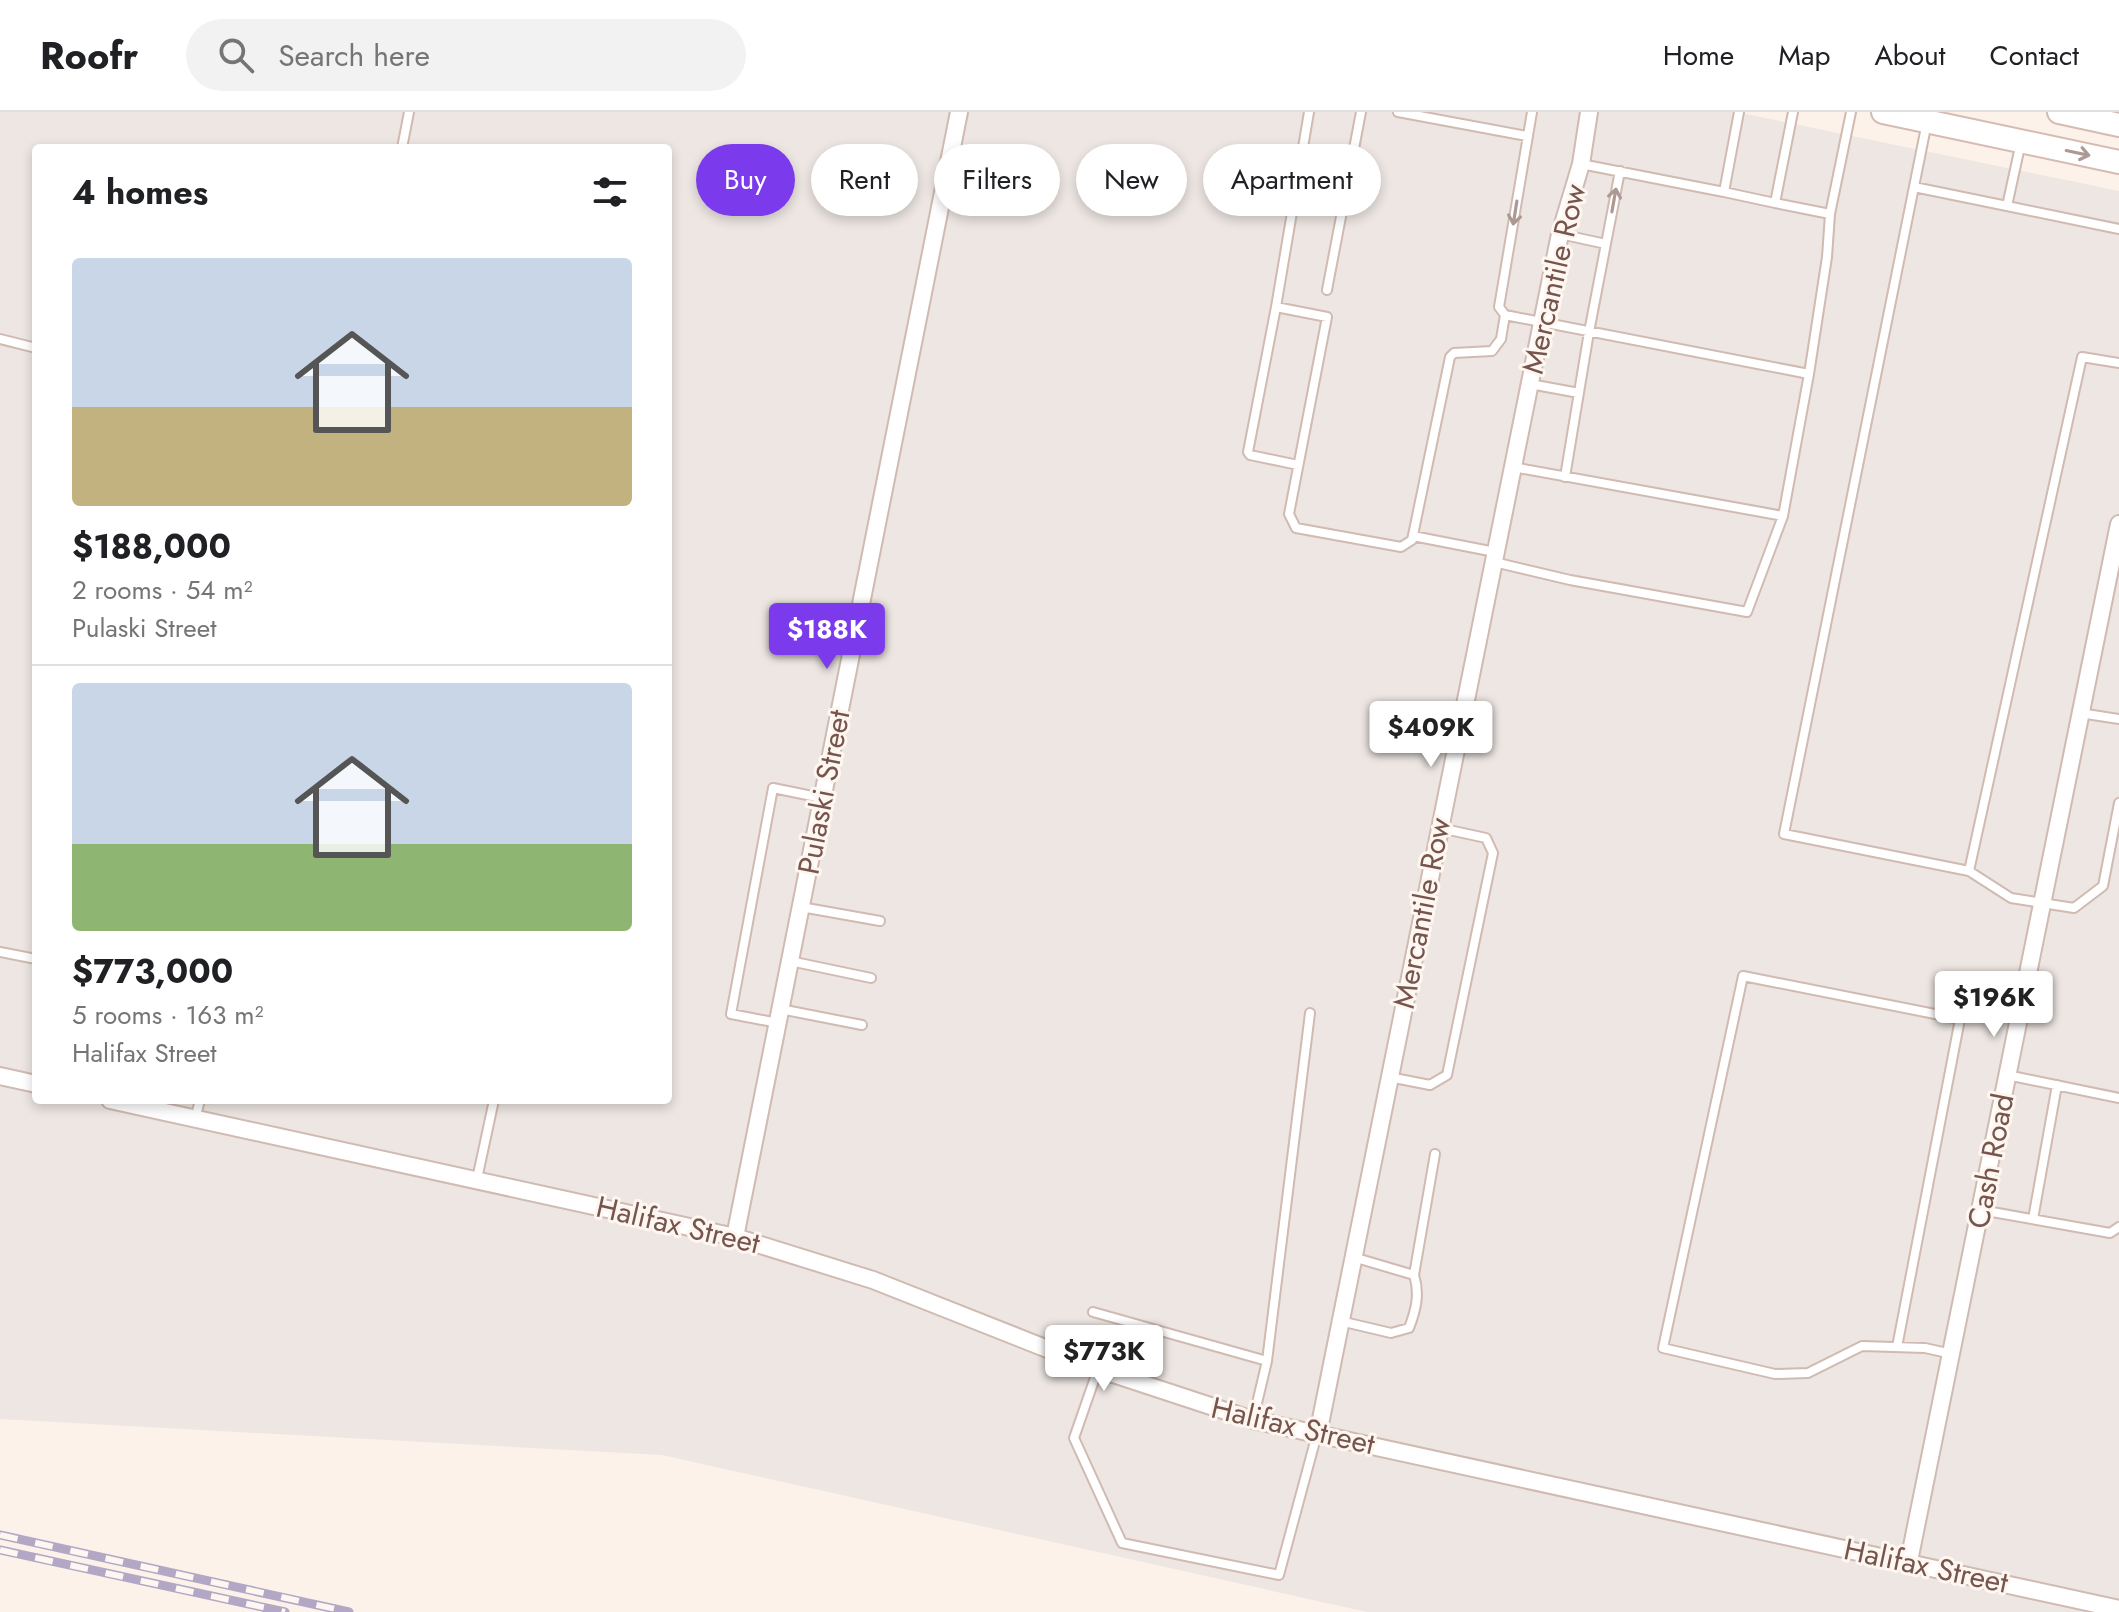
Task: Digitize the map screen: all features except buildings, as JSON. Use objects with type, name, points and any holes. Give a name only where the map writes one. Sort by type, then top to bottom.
[{"type":"main road","points":[[1883,112],[1941,120],[2021,142],[2119,162]]},
{"type":"main road","points":[[2059,112],[2119,125]]},
{"type":"street","name":"Pulaski Street","points":[[735,1237],[959,112]]},
{"type":"street","name":"Mercantile Row","points":[[1318,1434],[1560,234],[1581,164],[1589,112]]},
{"type":"street","name":"Cash Road","points":[[1909,1561],[2119,529]]},
{"type":"street","points":[[0,1076],[32,1083]]},
{"type":"street","name":"Halifax Street","points":[[128,1104],[735,1237],[873,1280],[1098,1369],[1253,1420],[2119,1609]]},
{"type":"lane","points":[[403,144],[409,112]]},
{"type":"lane","points":[[1298,465],[1250,455],[1248,452],[1309,112]]},
{"type":"lane","points":[[1327,290],[1361,112]]},
{"type":"lane","points":[[1398,112],[1527,136]]},
{"type":"lane","points":[[1532,112],[1499,307],[1505,315],[1809,374]]},
{"type":"lane","points":[[1724,192],[1739,112]]},
{"type":"lane","points":[[1775,203],[1793,112]]},
{"type":"lane","points":[[1413,536],[1570,580],[1747,612],[1783,516],[1809,374],[1827,257],[1830,214],[1851,112]]},
{"type":"lane","points":[[1941,120],[1914,187],[1784,834],[1969,871],[2011,898],[2074,908],[2103,886],[2119,803]]},
{"type":"lane","points":[[2007,206],[2021,142]]},
{"type":"lane","points":[[1581,164],[1830,214]]},
{"type":"lane","points":[[1565,477],[1620,171]]},
{"type":"lane","points":[[1914,187],[2119,229]]},
{"type":"lane","points":[[1560,234],[1606,244]]},
{"type":"lane","points":[[1276,307],[1327,317],[1289,514],[1296,528],[1401,547],[1412,540],[1450,357],[1454,353],[1492,351],[1501,339],[1505,315]]},
{"type":"lane","points":[[0,339],[32,347]]},
{"type":"lane","points":[[1969,871],[2082,357],[2119,363]]},
{"type":"lane","points":[[1530,384],[1579,393]]},
{"type":"lane","points":[[1513,467],[1783,516]]},
{"type":"lane","points":[[2080,713],[2119,719]]},
{"type":"lane","points":[[823,798],[773,788],[731,1014],[862,1025]]},
{"type":"lane","points":[[1389,1077],[1430,1085],[1447,1075],[1493,853],[1486,838],[1439,827]]},
{"type":"lane","points":[[801,907],[880,921]]},
{"type":"lane","points":[[0,952],[32,958]]},
{"type":"lane","points":[[790,961],[871,978]]},
{"type":"lane","points":[[1897,1347],[1960,1019],[1743,976],[1663,1348],[1775,1374],[1808,1373],[1862,1346],[1925,1348],[1952,1354]]},
{"type":"lane","points":[[1253,1420],[1267,1361],[1310,1013]]},
{"type":"lane","points":[[2007,1075],[2119,1098]]},
{"type":"lane","points":[[2033,1219],[2057,1085]]},
{"type":"lane","points":[[195,1119],[199,1104]]},
{"type":"lane","points":[[477,1179],[493,1104]]},
{"type":"lane","points":[[1339,1321],[1391,1333],[1409,1328],[1419,1290],[1414,1275],[1435,1154]]},
{"type":"lane","points":[[1981,1210],[2110,1233],[2119,1227]]},
{"type":"lane","points":[[1352,1256],[1414,1275]]},
{"type":"lane","points":[[1093,1312],[1267,1361]]},
{"type":"lane","points":[[1098,1369],[1074,1438],[1122,1543],[1279,1575],[1318,1434]]},
{"type":"shaded area","points":[[0,112],[1736,112],[2119,191],[2119,1612],[1367,1612],[662,1455],[0,1419]]},
{"type":"railway","points":[[0,1535],[349,1612]]},
{"type":"railway","points":[[0,1550],[285,1612]]}]
